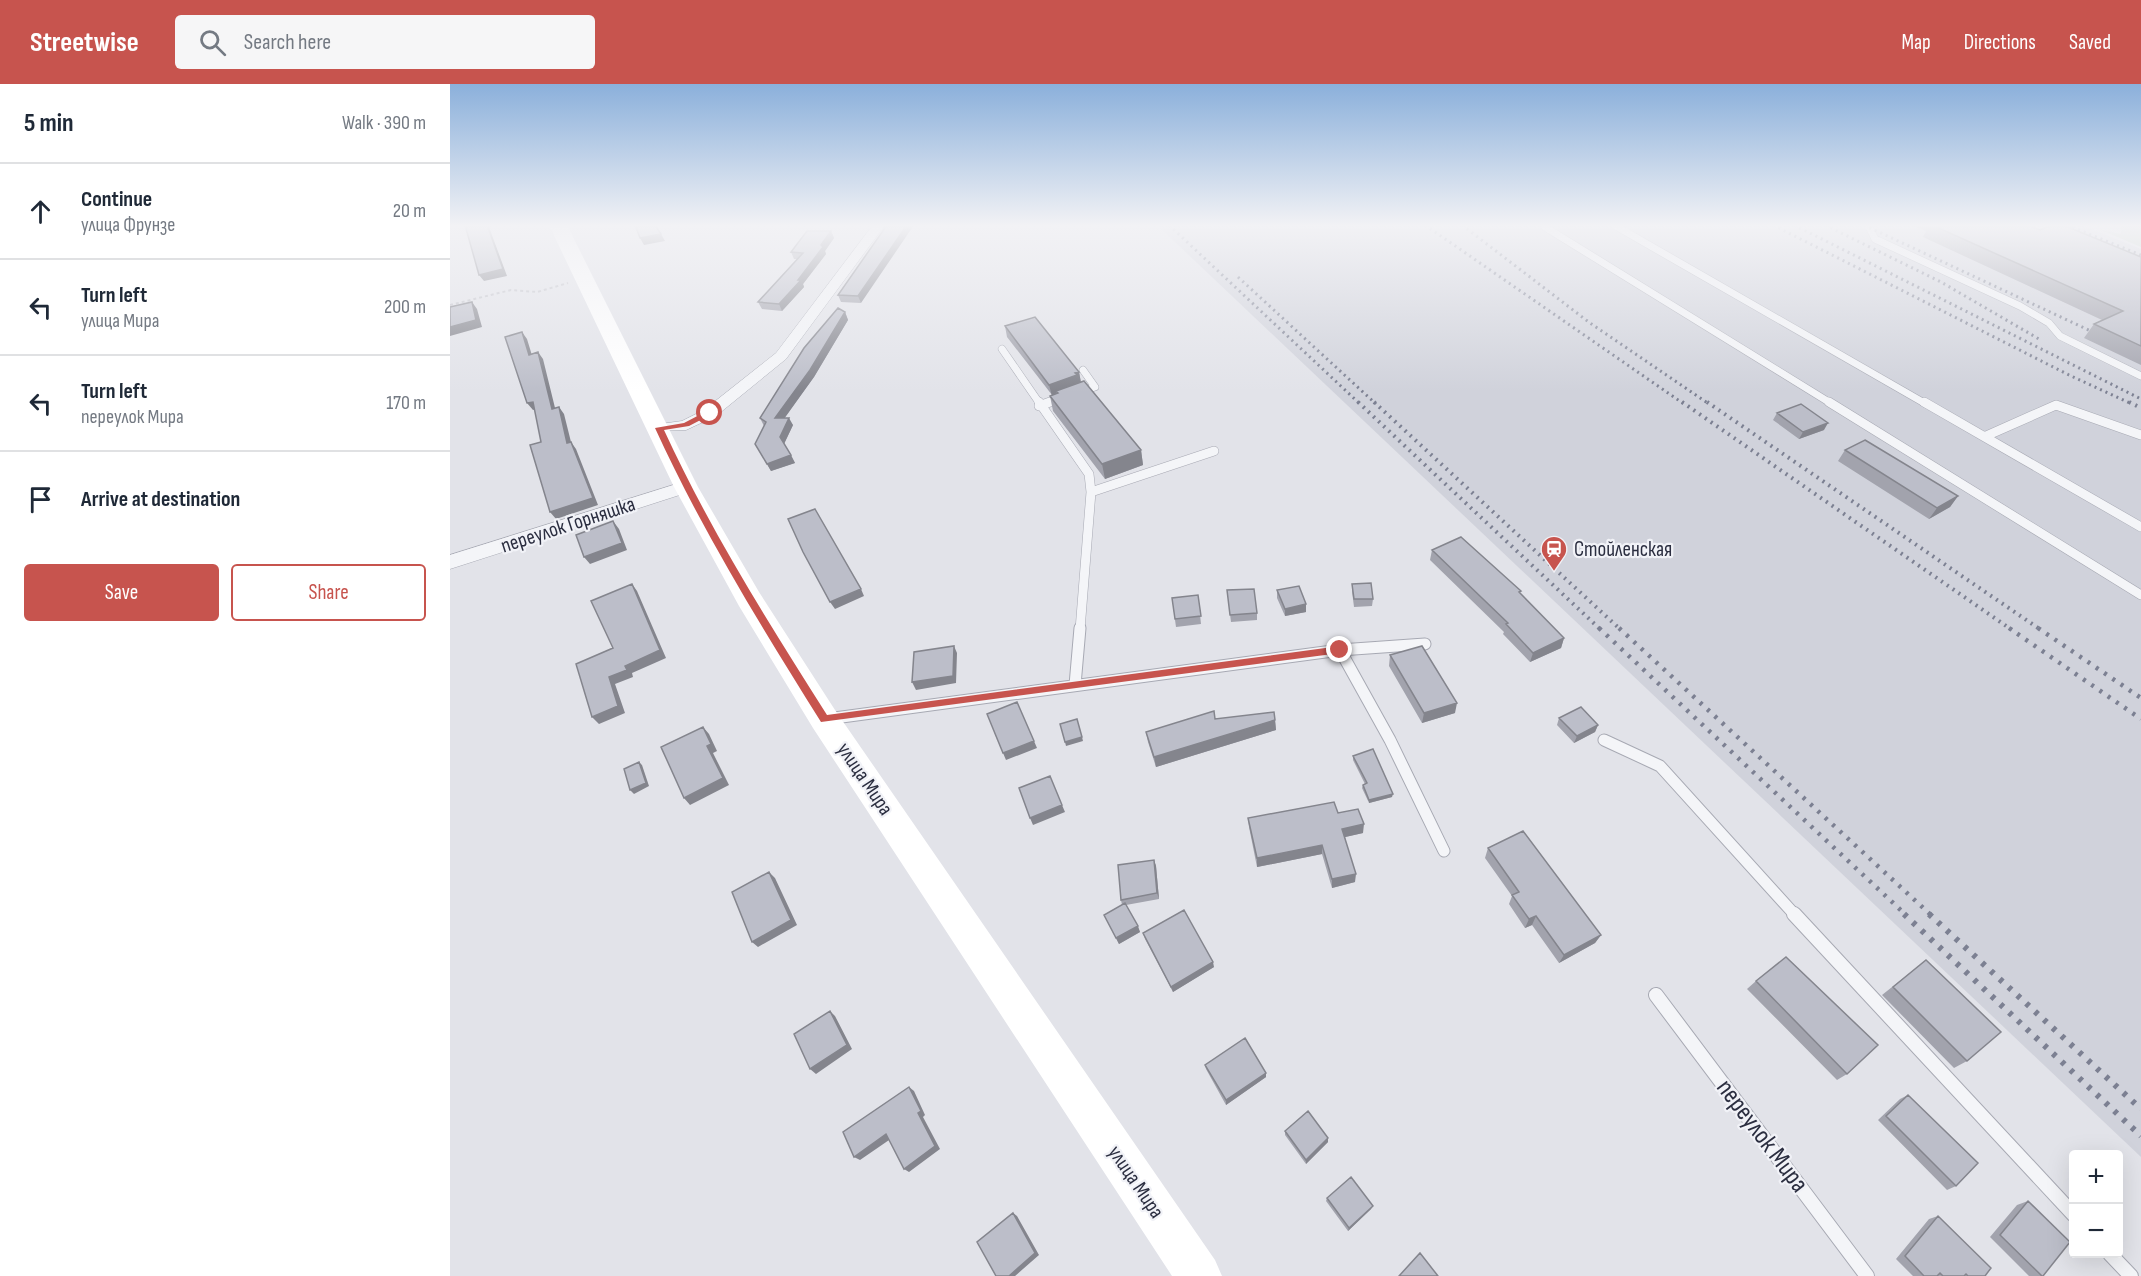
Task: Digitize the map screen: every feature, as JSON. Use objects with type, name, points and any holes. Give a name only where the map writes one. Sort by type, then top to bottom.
[{"type":"main road","name":"улица Мира","points":[[584,281],[659,428],[686,487],[749,599],[824,719],[1199,1276]]},
{"type":"street","points":[[659,428],[686,425],[710,413],[781,356],[837,281]]},
{"type":"street","name":"переулок Горняшка","points":[[450,562],[686,487]]},
{"type":"lane","points":[[1632,281],[2141,595]]},
{"type":"lane","points":[[1712,281],[2141,527]]},
{"type":"lane","points":[[1965,281],[2020,306],[2049,323],[2060,336],[2141,376]]},
{"type":"lane","points":[[1002,349],[1039,406],[1089,474],[1091,492],[1075,685]]},
{"type":"lane","points":[[1039,406],[1095,387],[1083,370]]},
{"type":"lane","points":[[1986,436],[2056,405],[2141,435]]},
{"type":"lane","points":[[1091,492],[1214,451]]},
{"type":"lane","points":[[824,719],[1340,650],[1425,644]]},
{"type":"lane","points":[[1340,650],[1390,740],[1444,851]]},
{"type":"lane","points":[[1604,740],[1660,766],[1750,867],[2069,1211]]},
{"type":"lane","name":"переулок Мира","points":[[1656,995],[1867,1276]]},
{"type":"lane","points":[[2114,1258],[2131,1276]]},
{"type":"path","points":[[450,305],[511,290],[537,292],[577,281]]},
{"type":"shaded area","points":[[1216,281],[2141,281],[2141,1157]]},
{"type":"building","points":[[778,281],[800,281],[779,304],[758,302]]},
{"type":"building","points":[[848,281],[869,281],[858,296],[838,295]]},
{"type":"building","points":[[2056,281],[2141,281],[2141,346],[2094,324],[2123,311]]},
{"type":"building","points":[[472,302],[476,320],[450,327],[450,307]]},
{"type":"building","points":[[838,308],[845,312],[810,370],[775,418],[789,418],[780,437],[791,455],[767,464],[755,444],[766,422],[760,418],[804,348]]},
{"type":"building","points":[[1035,317],[1079,372],[1075,373],[1077,375],[1049,385],[1005,326]]},
{"type":"building","points":[[522,332],[529,355],[538,352],[552,409],[559,407],[567,443],[571,442],[593,498],[550,512],[530,445],[541,442],[533,402],[527,403],[505,337]]},
{"type":"building","points":[[1084,381],[1141,450],[1102,464],[1050,396],[1058,393],[1056,391]]},
{"type":"building","points":[[1801,404],[1828,423],[1803,432],[1777,413]]},
{"type":"building","points":[[1865,440],[1958,496],[1937,508],[1845,450]]},
{"type":"building","points":[[815,509],[861,589],[830,602],[788,519]]},
{"type":"building","points":[[613,521],[622,543],[584,557],[576,535]]},
{"type":"building","points":[[1461,537],[1521,591],[1519,592],[1564,638],[1533,653],[1506,624],[1508,623],[1432,550]]},
{"type":"building","points":[[1371,583],[1373,599],[1354,599],[1352,584]]},
{"type":"building","points":[[632,584],[660,650],[625,666],[627,670],[609,677],[618,706],[592,717],[576,664],[613,648],[591,601]]},
{"type":"building","points":[[1299,586],[1306,604],[1285,609],[1277,590]]},
{"type":"building","points":[[1254,589],[1257,613],[1230,615],[1227,590]]},
{"type":"building","points":[[1198,595],[1201,616],[1175,619],[1172,598]]},
{"type":"building","points":[[954,646],[953,676],[912,682],[914,652]]},
{"type":"building","points":[[1422,646],[1457,703],[1424,713],[1390,655]]},
{"type":"building","points":[[1017,702],[1034,741],[1003,753],[987,714]]},
{"type":"building","points":[[1581,707],[1598,725],[1577,736],[1559,718]]},
{"type":"building","points":[[1214,711],[1215,719],[1274,712],[1275,720],[1154,757],[1146,732]]},
{"type":"building","points":[[1077,719],[1082,737],[1065,742],[1060,724]]},
{"type":"building","points":[[703,727],[711,744],[707,746],[723,778],[684,798],[661,747]]},
{"type":"building","points":[[1373,749],[1393,794],[1369,800],[1363,785],[1367,783],[1353,756]]},
{"type":"building","points":[[639,762],[646,783],[630,790],[624,769]]},
{"type":"building","points":[[1050,776],[1062,805],[1030,818],[1019,788]]},
{"type":"building","points":[[1334,802],[1338,813],[1358,809],[1364,824],[1342,829],[1356,874],[1332,879],[1322,845],[1257,858],[1248,818]]},
{"type":"building","points":[[1523,831],[1601,935],[1564,955],[1536,916],[1529,919],[1512,895],[1519,892],[1488,848]]},
{"type":"building","points":[[1154,860],[1157,893],[1121,900],[1118,865]]},
{"type":"building","points":[[769,872],[791,920],[752,942],[732,892]]},
{"type":"building","points":[[1125,903],[1138,926],[1116,938],[1104,915]]},
{"type":"building","points":[[1184,910],[1213,962],[1171,987],[1143,933]]},
{"type":"building","points":[[1786,957],[1878,1045],[1847,1074],[1756,981]]},
{"type":"building","points":[[1926,960],[2001,1032],[1967,1061],[1893,987]]},
{"type":"building","points":[[830,1011],[847,1045],[810,1069],[794,1034]]},
{"type":"building","points":[[1245,1038],[1266,1073],[1226,1100],[1205,1065]]},
{"type":"building","points":[[909,1087],[921,1111],[918,1113],[935,1146],[904,1169],[886,1134],[854,1157],[843,1132]]},
{"type":"building","points":[[1908,1095],[1978,1163],[1956,1186],[1886,1116]]},
{"type":"building","points":[[1308,1111],[1328,1138],[1306,1160],[1285,1131]]},
{"type":"building","points":[[1351,1177],[1373,1206],[1349,1228],[1327,1198]]},
{"type":"building","points":[[2028,1201],[2069,1243],[2042,1276],[2000,1235]]},
{"type":"building","points":[[1013,1213],[1035,1253],[1009,1276],[996,1276],[977,1242]]},
{"type":"building","points":[[1938,1216],[1991,1268],[1985,1276],[1966,1274],[1964,1276],[1943,1276],[1940,1273],[1937,1276],[1924,1276],[1905,1256]]},
{"type":"building","points":[[1420,1253],[1438,1276],[1399,1276]]},
{"type":"railway","points":[[1228,281],[1360,404]]},
{"type":"railway","points":[[1242,281],[1376,404]]},
{"type":"railway","points":[[1505,281],[1684,404]]},
{"type":"railway","points":[[1535,281],[1590,323],[1709,404]]},
{"type":"railway","points":[[1883,281],[2069,375],[2132,404]]},
{"type":"railway","points":[[1905,281],[2141,399]]},
{"type":"railway","points":[[1938,281],[2039,339]]},
{"type":"railway","points":[[1983,281],[2095,333]]},
{"type":"railway","points":[[1358,402],[1601,630]]},
{"type":"railway","points":[[1374,402],[1621,630]]},
{"type":"railway","points":[[1682,402],[2012,630]]},
{"type":"railway","points":[[1707,402],[2041,630]]},
{"type":"railway","points":[[2129,402],[2141,408]]},
{"type":"railway","points":[[1599,628],[1906,915]]},
{"type":"railway","points":[[1619,628],[1931,915]]},
{"type":"railway","points":[[2009,628],[2141,719]]},
{"type":"railway","points":[[2038,628],[2141,698]]},
{"type":"railway","points":[[1904,914],[2141,1136]]},
{"type":"railway","points":[[1929,914],[2141,1109]]},
{"type":"place","name":"Стойленская","points":[[1554,572]]},
{"type":"route","points":[[710,413],[686,425],[659,428],[686,487],[749,599],[824,719],[1340,650]]}]
